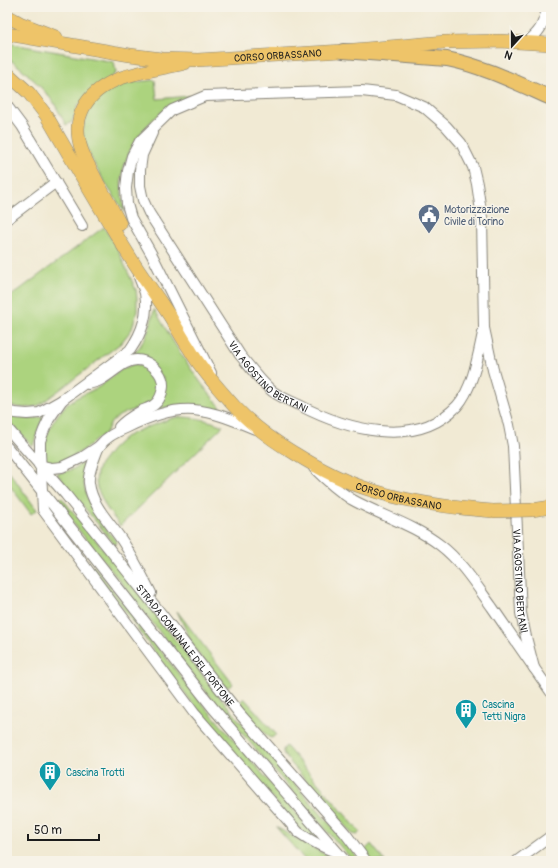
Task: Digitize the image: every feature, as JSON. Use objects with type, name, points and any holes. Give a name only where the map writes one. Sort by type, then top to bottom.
[{"type":"highway","points":[[343,51],[446,59],[461,62],[503,77],[551,98]]},
{"type":"main road","points":[[7,16],[20,23],[86,48]]},
{"type":"main road","name":"CORSO ORBASSANO","points":[[7,34],[130,55],[162,59],[198,60],[343,51],[445,42],[500,41],[551,44]]},
{"type":"main road","points":[[170,316],[87,164],[81,150],[78,136],[78,122],[82,109],[89,98],[99,88],[110,82],[131,75],[198,60]]},
{"type":"main road","name":"CORSO ORBASSANO","points":[[7,73],[29,93],[46,115],[135,266],[170,316],[189,349],[219,389],[261,431],[309,463],[337,477],[370,490],[396,497],[464,509],[493,511],[532,510],[551,507]]},
{"type":"street","points":[[526,43],[540,30],[548,7]]},
{"type":"street","name":"VIA AGOSTINO BERTANI","points":[[219,389],[152,255],[131,218],[127,204],[126,188],[132,156],[140,141],[172,110],[206,96],[362,92],[396,96],[424,107],[446,126],[461,143],[473,167],[477,184],[482,218],[484,328],[493,370],[514,446],[521,613],[534,668]]},
{"type":"street","points":[[7,106],[22,126],[82,226]]},
{"type":"street","name":"VIA AGOSTINO BERTANI","points":[[154,127],[142,155],[140,170],[140,186],[148,213],[240,354],[256,374],[274,392],[310,411],[333,420],[374,431],[395,432],[414,430],[431,425],[444,417],[457,405],[467,392],[477,360],[484,328]]},
{"type":"street","points":[[7,219],[56,182]]},
{"type":"street","name":"CORSO ORBASSANO","points":[[7,411],[27,414],[39,413],[62,400],[130,350],[137,340],[146,317],[144,292],[135,266]]},
{"type":"street","name":"CORSO ORBASSANO","points":[[9,449],[24,460],[40,466],[52,468],[62,467],[83,457],[101,445],[125,420],[154,405],[160,398],[162,391],[162,379],[157,370],[149,363],[138,360],[122,365],[101,380],[79,387]]},
{"type":"street","name":"CORSO ORBASSANO","points":[[43,510],[40,441],[49,419],[62,400]]},
{"type":"street","name":"CORSO ORBASSANO","points":[[113,433],[146,418],[177,410],[194,410],[209,413],[234,420],[261,431]]},
{"type":"street","name":"STRADA COMUNALE DEL PORTONE","points":[[7,428],[66,495],[239,713],[345,833],[366,861]]},
{"type":"street","name":"CORSO ORBASSANO","points":[[101,445],[89,474],[88,482],[92,494],[99,510],[123,542],[163,616]]},
{"type":"street","name":"STRADA COMUNALE DEL PORTONE","points":[[9,449],[213,708],[341,857]]},
{"type":"street","name":"VIA AGOSTINO BERTANI","points":[[309,463],[330,484],[351,499],[423,534],[451,554],[482,594],[551,692]]},
{"type":"street","name":"STRADA COMUNALE DEL PORTONE","points":[[43,510],[167,678],[208,730],[298,832],[341,857]]},
{"type":"street","points":[[517,861],[551,836]]},
{"type":"green space","points":[[7,43],[114,62],[116,73],[78,105],[72,122],[66,125],[54,103],[44,91],[26,73],[7,58]]},
{"type":"green space","points":[[155,80],[157,99],[189,96],[168,108],[149,123],[132,147],[124,166],[121,181],[125,213],[94,163],[85,142],[83,133],[84,126],[93,103],[99,96],[115,86]]},
{"type":"green space","points":[[104,227],[117,248],[136,290],[137,311],[132,329],[121,343],[41,404],[24,408],[7,404],[7,299]]},
{"type":"green space","points":[[154,310],[193,372],[220,406],[219,410],[182,405],[156,409],[164,379],[132,356],[146,335]]},
{"type":"green space","points":[[134,364],[150,369],[156,378],[158,388],[152,401],[116,418],[104,434],[72,458],[57,463],[45,461],[45,442],[50,427],[65,406],[76,398],[99,387],[122,369]]},
{"type":"green space","points":[[7,415],[27,419],[43,417],[33,446],[7,419]]},
{"type":"green space","points":[[179,417],[201,419],[223,426],[120,526],[106,507],[97,488],[96,481],[99,466],[112,449],[125,437],[142,429]]},
{"type":"green space","points":[[84,462],[86,463],[84,485],[91,506],[103,525],[117,542],[115,545],[57,474],[72,469]]},
{"type":"green space","points":[[7,469],[37,510],[31,514],[7,482]]},
{"type":"green space","points":[[61,497],[212,687],[349,846],[359,861],[353,861],[206,692],[124,586],[56,502]]},
{"type":"green space","points":[[94,566],[197,697],[320,841],[301,831],[207,723],[92,567]]},
{"type":"green space","points":[[177,611],[233,684],[228,687],[223,685],[194,648]]},
{"type":"green space","points":[[244,698],[276,734],[273,737],[270,738],[267,736],[241,707],[241,701]]},
{"type":"green space","points":[[286,746],[360,832],[357,835],[352,834],[284,755],[283,750]]},
{"type":"green space","points":[[276,827],[337,861],[306,861]]},
{"type":"green space","points":[[371,844],[385,861],[372,861],[365,850]]},
{"type":"place","name":"Motorizzazione Civile di Torino","points":[[429,234]]},
{"type":"place","name":"Cascina Tetti Nigra","points":[[466,730]]},
{"type":"place","name":"Cascina Trotti","points":[[50,792]]}]
